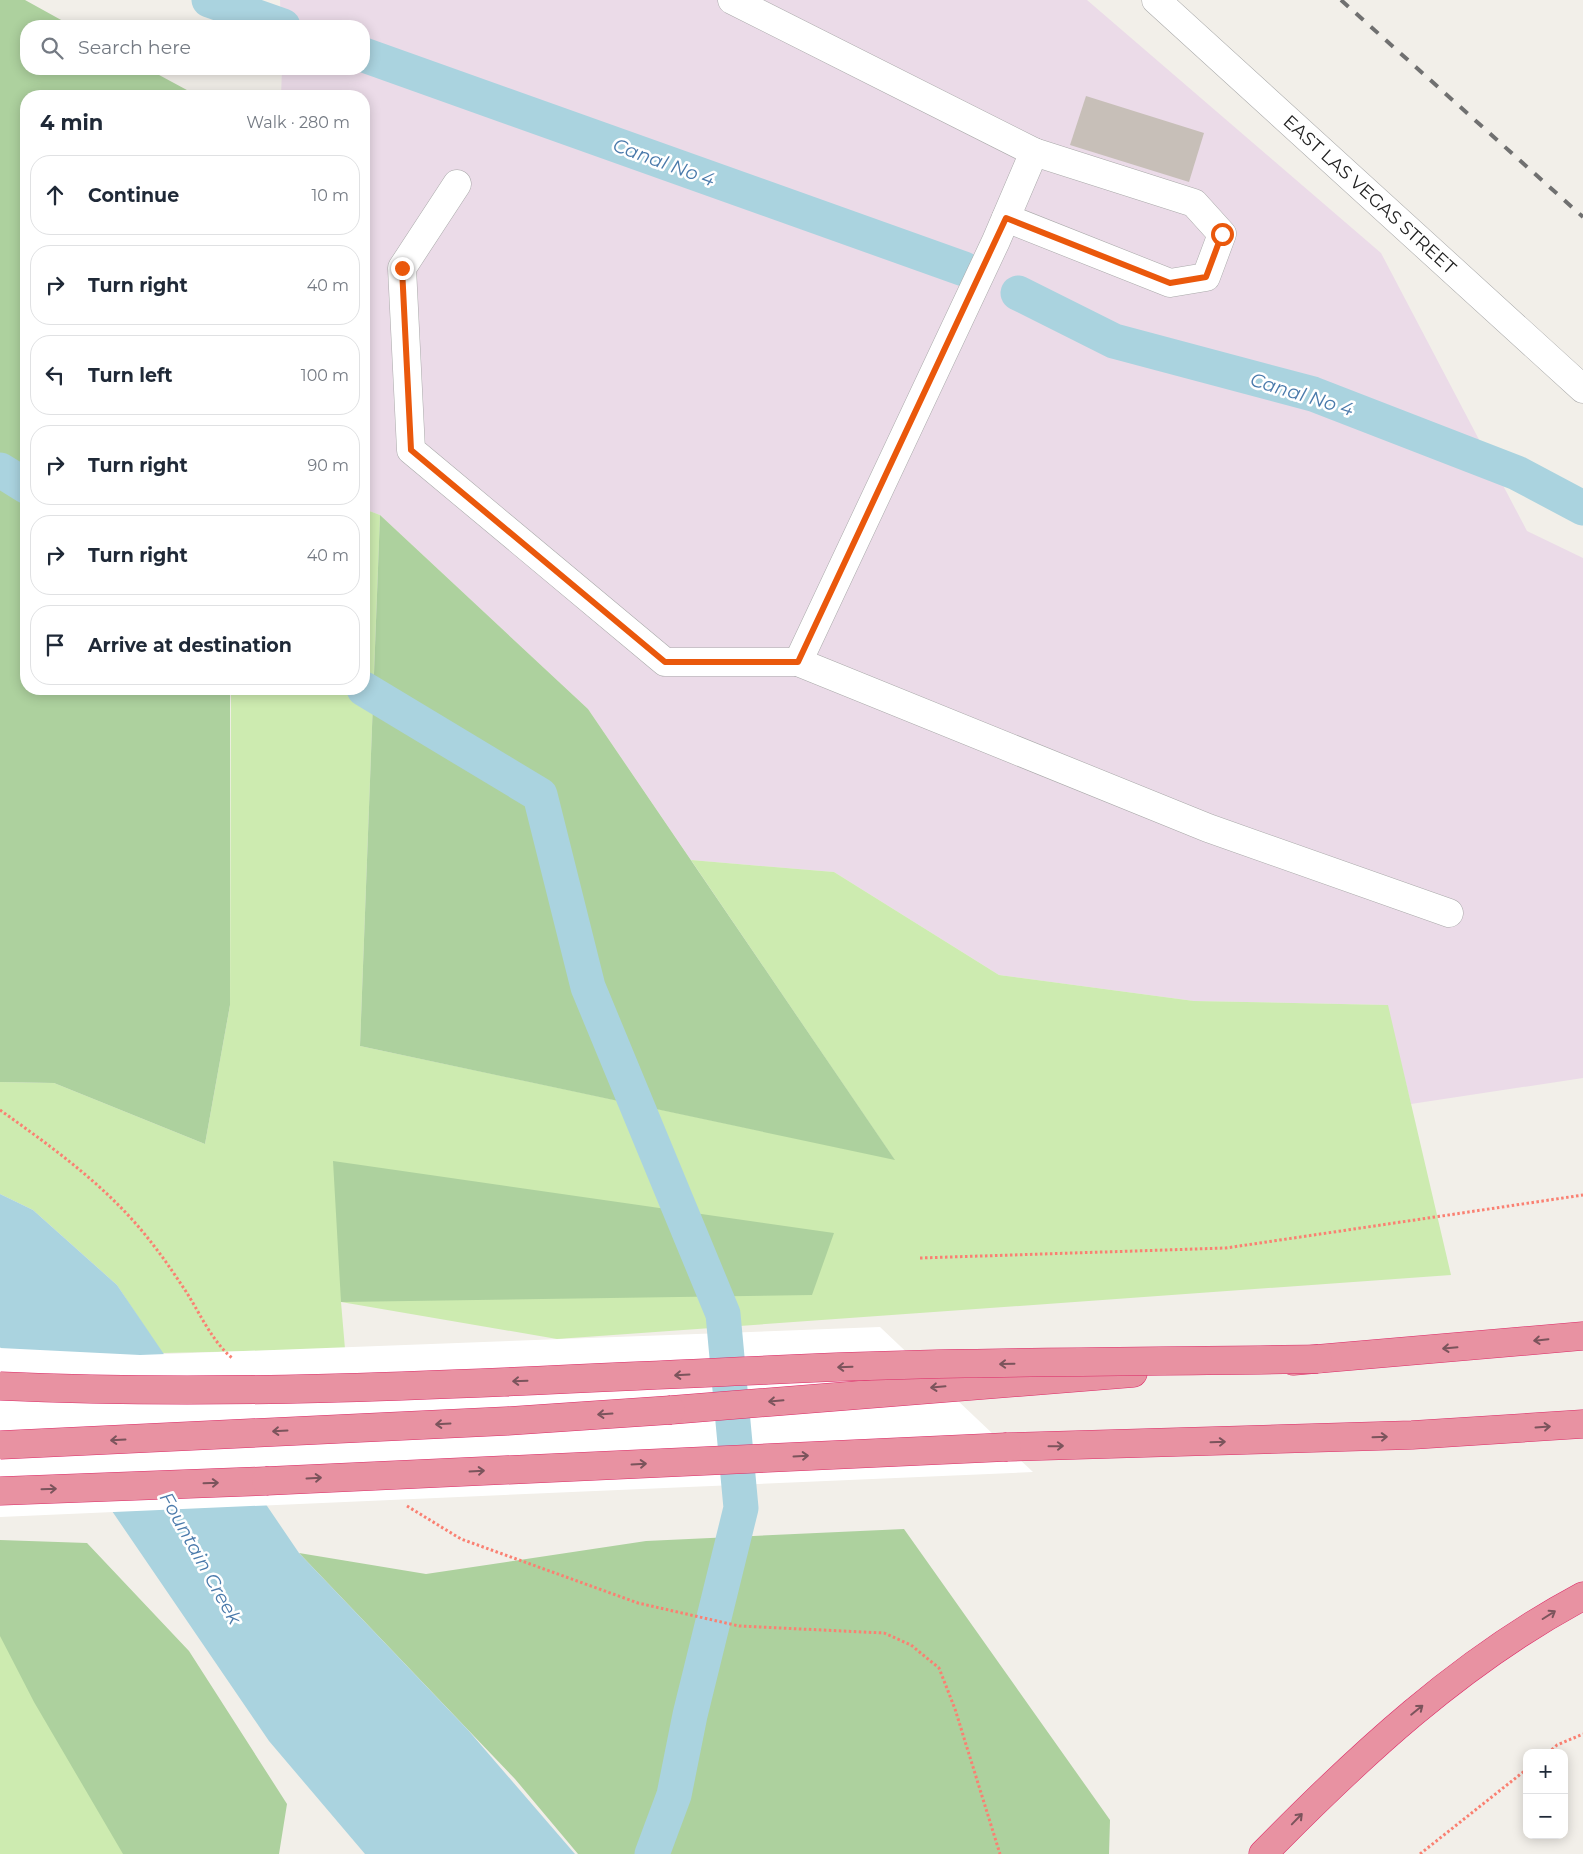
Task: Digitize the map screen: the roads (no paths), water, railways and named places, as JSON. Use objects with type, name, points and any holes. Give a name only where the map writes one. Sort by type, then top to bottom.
[{"type":"highway","points":[[0,1444],[507,1420],[671,1410],[1583,1336]]},
{"type":"highway","points":[[0,1386],[96,1391],[271,1390],[872,1366],[1318,1359]]},
{"type":"highway","points":[[0,1491],[1007,1447],[1412,1435],[1583,1424]]},
{"type":"highway","points":[[1263,1854],[1318,1798],[1382,1739],[1446,1686],[1507,1641],[1583,1596]]},
{"type":"street","points":[[732,0],[1034,152],[1194,203],[1222,234],[1206,277],[1170,283],[1006,218]]},
{"type":"street","name":"EAST LAS VEGAS STREET","points":[[1156,0],[1583,389]]},
{"type":"street","points":[[798,662],[1006,218],[1034,152]]},
{"type":"street","points":[[457,184],[402,268],[411,450],[665,662],[798,662],[1208,828],[1449,913]]},
{"type":"water","name":"Fountain Creek","points":[[0,1194],[33,1210],[117,1285],[299,1553],[468,1730],[575,1854],[365,1854],[269,1741],[0,1347]]},
{"type":"waterway","name":"Canal No 4","points":[[209,0],[266,20]]},
{"type":"waterway","name":"Canal No 4","points":[[370,57],[964,269]]},
{"type":"waterway","name":"Canal No 4","points":[[1018,293],[1114,341],[1313,394],[1517,473],[1583,508]]},
{"type":"waterway","points":[[0,470],[20,482]]},
{"type":"waterway","points":[[370,693],[540,795],[588,987],[723,1314],[741,1508],[690,1715],[674,1795],[652,1854]]},
{"type":"railway","points":[[1341,0],[1583,217]]}]
